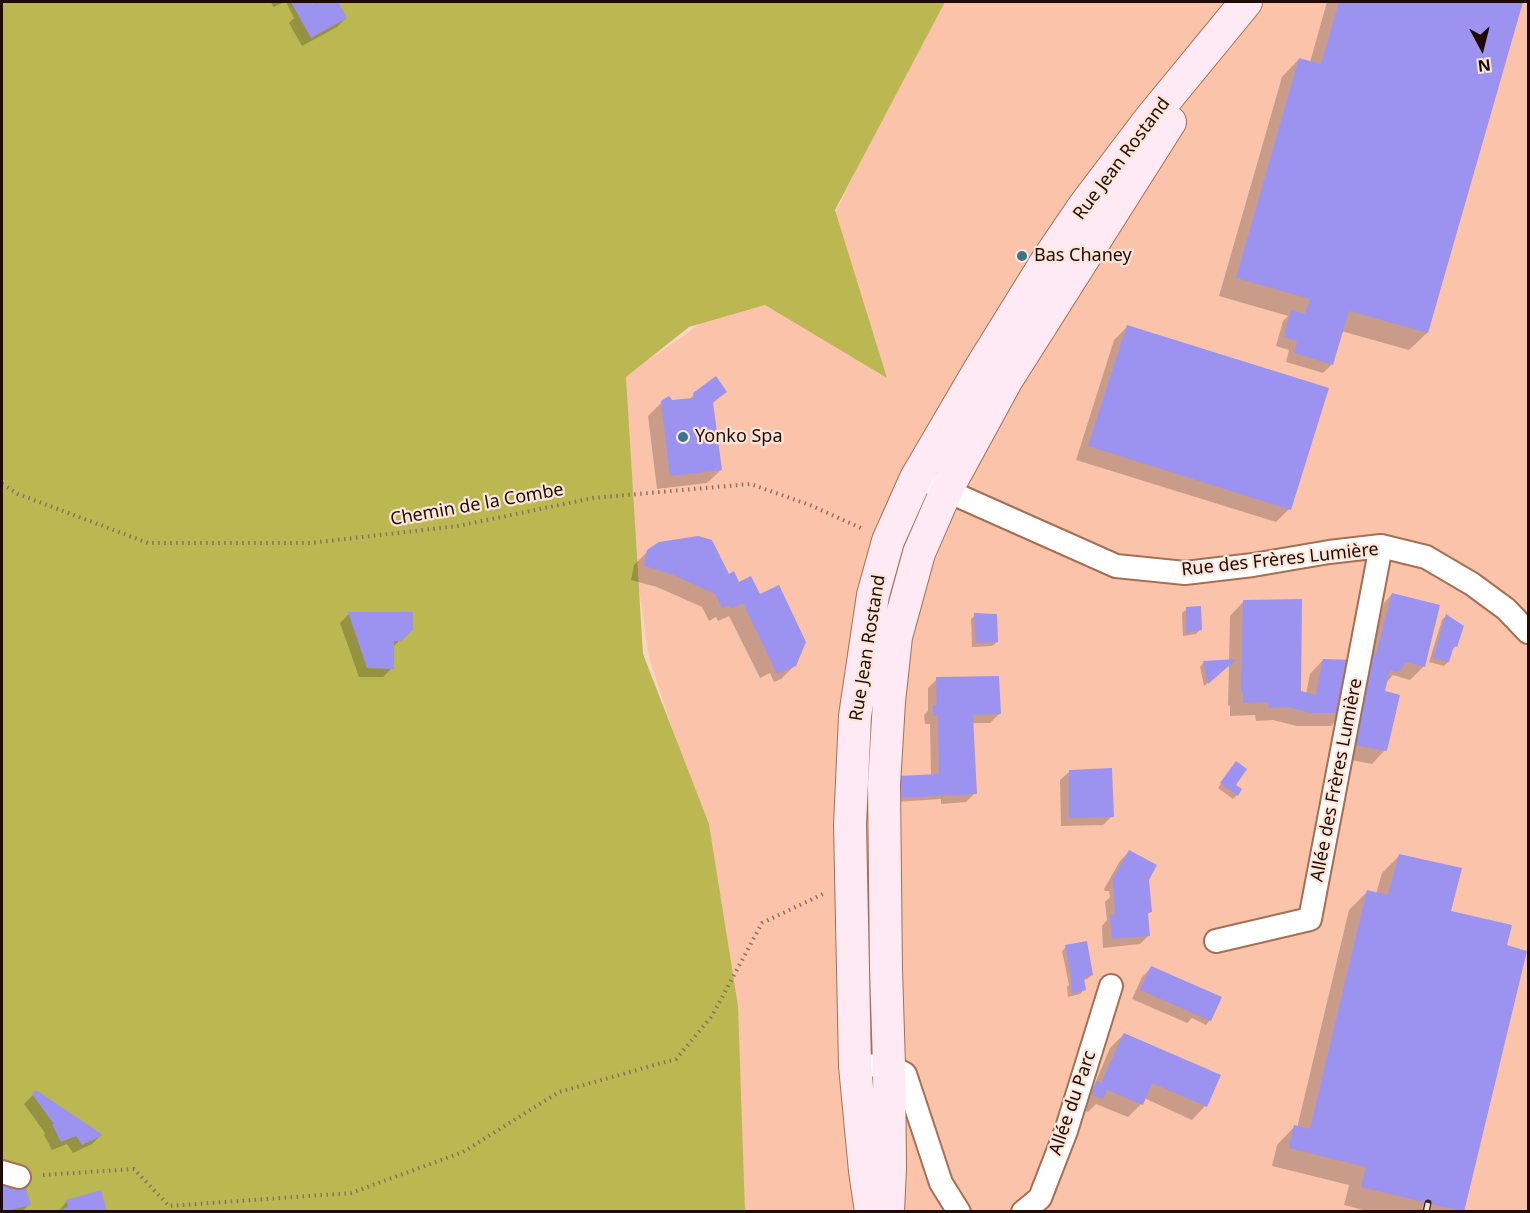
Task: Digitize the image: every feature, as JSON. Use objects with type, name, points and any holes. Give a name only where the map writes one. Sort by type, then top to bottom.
[{"type":"main road","name":"Rue Jean Rostand","points":[[871,1212],[855,1066],[850,825],[855,716],[873,595],[888,541],[916,477],[1048,260],[1084,206],[1150,119],[1243,7]]},
{"type":"main road","name":"Rue Jean Rostand","points":[[888,1212],[897,1069],[886,969],[884,784],[896,638],[919,553],[946,490],[1006,381],[1243,7]]},
{"type":"street","name":"Rue des Frères Lumière","points":[[916,477],[1116,566],[1185,573],[1382,546],[1426,557],[1472,584],[1506,609],[1528,632]]},
{"type":"street","name":"Allée des Frères Lumière","points":[[1216,941],[1310,919],[1382,546]]},
{"type":"street","name":"Allée du Parc","points":[[1023,1212],[1040,1198],[1066,1131],[1112,987]]},
{"type":"street","points":[[855,1066],[897,1069],[941,1183],[959,1212]]},
{"type":"path","name":"Chemin de la Combe","points":[[2,484],[18,494],[148,543],[310,543],[458,526],[593,498],[750,484],[810,505],[888,541]]},
{"type":"path","points":[[10,1174],[134,1169],[169,1206],[351,1193],[463,1152],[559,1092],[676,1059],[712,1016],[762,923],[851,881]]},
{"type":"shaded area","points":[[2,2],[945,2],[835,210],[887,378],[765,305],[689,327],[626,377],[643,654],[709,824],[738,1006],[745,1211],[2,1212]]},
{"type":"shaded area","points":[[942,2],[1528,2],[1528,1211],[740,1211],[706,831],[649,658],[631,534],[622,378],[685,335],[835,214],[914,47]]},
{"type":"building","points":[[291,2],[310,2],[312,4],[338,2],[347,18],[311,38]]},
{"type":"building","points":[[1339,2],[1523,2],[1428,333],[1349,311],[1333,365],[1294,353],[1297,341],[1284,337],[1291,310],[1305,314],[1310,299],[1236,278],[1299,58],[1321,64]]},
{"type":"building","points":[[1127,325],[1329,388],[1291,510],[1088,446]]},
{"type":"building","points":[[716,376],[727,392],[713,402],[722,470],[670,476],[661,401],[669,396],[672,400],[694,398],[693,393]]},
{"type":"building","points":[[698,536],[712,540],[729,574],[734,571],[739,582],[751,576],[760,594],[779,585],[806,642],[796,666],[777,674],[743,603],[732,608],[730,605],[722,608],[715,594],[671,574],[644,566],[647,550],[659,542]]},
{"type":"building","points":[[1392,593],[1440,605],[1425,667],[1405,662],[1398,672],[1390,670],[1385,691],[1400,695],[1387,751],[1349,744],[1366,652],[1376,654]]},
{"type":"building","points":[[1302,599],[1301,691],[1316,695],[1323,659],[1356,660],[1346,713],[1311,713],[1287,707],[1269,708],[1268,702],[1243,703],[1243,692],[1241,692],[1243,600]]},
{"type":"building","points":[[1201,606],[1202,630],[1186,633],[1186,607]]},
{"type":"building","points":[[348,612],[413,612],[413,630],[401,641],[394,641],[394,669],[367,668]]},
{"type":"building","points":[[974,613],[997,614],[998,642],[976,643]]},
{"type":"building","points":[[1446,614],[1464,626],[1449,662],[1433,658]]},
{"type":"building","points":[[1237,659],[1208,684],[1203,661]]},
{"type":"building","points":[[999,676],[1001,714],[973,715],[977,794],[899,798],[898,776],[939,774],[938,715],[933,716],[933,705],[937,705],[936,677]]},
{"type":"building","points":[[1236,761],[1247,769],[1236,785],[1242,789],[1238,796],[1220,783]]},
{"type":"building","points":[[1112,768],[1114,817],[1069,818],[1069,770]]},
{"type":"building","points":[[1129,850],[1157,865],[1149,880],[1152,912],[1148,913],[1150,936],[1112,939],[1110,915],[1115,915],[1113,879]]},
{"type":"building","points":[[1399,854],[1462,868],[1451,911],[1512,925],[1507,945],[1527,951],[1464,1212],[1361,1187],[1366,1167],[1289,1148],[1294,1125],[1310,1129],[1367,890],[1388,895]]},
{"type":"building","points":[[1087,941],[1093,975],[1084,978],[1086,990],[1072,994],[1072,981],[1065,945]]},
{"type":"building","points":[[1151,966],[1222,997],[1211,1021],[1140,990]]},
{"type":"building","points":[[1124,1033],[1221,1075],[1207,1107],[1152,1083],[1143,1105],[1107,1090],[1103,1099],[1092,1095],[1096,1081],[1101,1083]]},
{"type":"building","points":[[36,1090],[103,1135],[82,1145],[76,1136],[61,1142],[52,1124],[54,1124],[32,1094]]},
{"type":"building","points":[[24,1182],[31,1205],[2,1212],[2,1186]]},
{"type":"building","points":[[101,1190],[107,1212],[56,1212],[68,1207],[66,1200]]},
{"type":"railway","points":[[1426,1212],[1428,1203]]},
{"type":"place","name":"Bas Chaney","points":[[1022,256]]},
{"type":"place","name":"Yonko Spa","points":[[683,437]]}]
